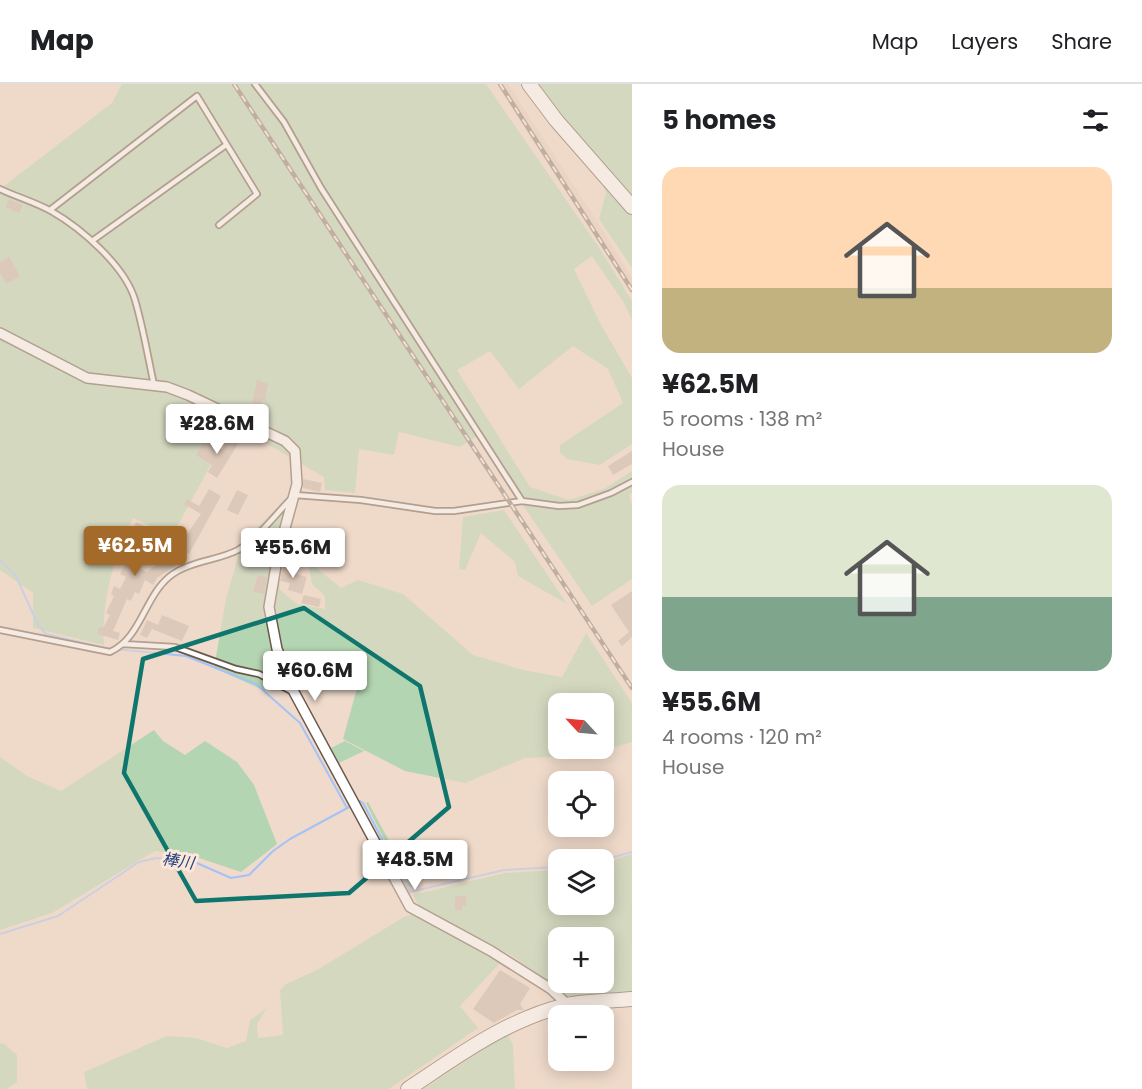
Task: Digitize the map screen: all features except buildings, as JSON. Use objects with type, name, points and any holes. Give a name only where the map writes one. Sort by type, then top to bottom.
[{"type":"street","points":[[529,84],[570,137],[632,207]]},
{"type":"street","points":[[0,333],[87,378],[154,385],[188,394],[285,441],[296,451],[298,467],[295,495],[278,554],[269,607],[277,649],[294,692],[410,907],[491,951],[551,989],[568,1005],[632,999]]},
{"type":"street","points":[[408,1089],[508,1026],[548,1012]]},
{"type":"lane","points":[[255,84],[284,122],[321,188],[522,501]]},
{"type":"lane","points":[[50,210],[197,96],[257,194],[219,225]]},
{"type":"lane","points":[[92,241],[226,145]]},
{"type":"lane","points":[[0,189],[50,210],[92,241],[119,271],[134,297],[154,385]]},
{"type":"lane","points":[[0,630],[110,652],[123,644],[168,578],[178,570],[226,556],[242,548],[295,495],[361,500],[435,511],[522,501],[559,506],[578,505],[611,493],[632,482]]},
{"type":"lane","points":[[123,644],[175,647],[236,669],[259,674],[294,692]]},
{"type":"highlighted area","points":[[304,608],[420,686],[449,807],[349,893],[196,901],[124,773],[143,659]]},
{"type":"shaded area","points":[[497,84],[508,84],[599,224],[632,277],[632,295]]},
{"type":"green space","points":[[122,84],[486,84],[600,249],[632,301],[632,320],[624,303],[592,256],[574,269],[600,323],[632,378],[632,444],[600,465],[567,459],[560,453],[560,445],[623,403],[608,369],[573,346],[519,389],[490,351],[457,370],[530,487],[569,500],[604,489],[632,471],[632,493],[629,495],[632,505],[632,579],[592,606],[476,437],[460,447],[399,432],[394,455],[359,449],[355,493],[325,490],[324,477],[233,424],[172,536],[133,518],[110,580],[105,612],[104,645],[33,628],[33,593],[0,570],[0,189],[112,103]]},
{"type":"green space","points":[[534,84],[632,84],[632,268],[599,219],[606,193],[593,156]]},
{"type":"green space","points":[[291,494],[276,543],[280,590],[297,604],[325,609],[325,596],[312,584],[308,561],[341,588],[358,580],[403,594],[473,655],[523,670],[562,677],[586,633],[632,703],[632,742],[614,747],[614,693],[548,693],[548,757],[525,758],[465,783],[405,771],[343,739],[362,670],[304,653],[294,683],[283,691],[263,690],[214,668],[226,599],[242,543]]},
{"type":"green space","points":[[504,510],[567,604],[518,576],[515,562],[481,533],[465,570],[459,569],[463,517]]},
{"type":"green space","points":[[154,730],[163,741],[185,755],[205,741],[237,762],[254,785],[277,844],[241,872],[190,855],[155,851],[52,913],[0,930],[0,757],[27,776],[61,791]]},
{"type":"green space","points":[[345,741],[364,751],[339,763],[331,748]]},
{"type":"green space","points":[[368,802],[414,887],[407,886],[366,803]]},
{"type":"green space","points":[[632,854],[632,994],[569,1000],[560,993],[614,993],[614,927],[548,927],[548,984],[514,957],[419,906],[413,895],[505,873],[548,871],[548,915],[614,915],[614,860]]},
{"type":"green space","points":[[416,913],[500,963],[460,1006],[478,1028],[389,1089],[87,1089],[84,1072],[167,1036],[196,1038],[227,1048],[246,1041],[250,1020],[267,1008],[257,1024],[258,1038],[283,1035],[280,990],[286,984],[317,970],[404,917]]},
{"type":"green space","points":[[507,1034],[513,1045],[515,1089],[423,1089]]},
{"type":"green space","points":[[3,1043],[17,1055],[17,1082],[7,1089],[0,1089],[0,1044]]},
{"type":"waterway","points":[[0,560],[15,574],[38,625],[46,634],[105,648],[186,656],[256,684],[300,723],[347,808]]},
{"type":"waterway","name":"棒川","points":[[356,803],[360,801],[363,803],[410,892],[504,870],[548,868]]},
{"type":"waterway","name":"棒川","points":[[0,934],[58,916],[139,862],[156,858],[190,860],[231,878],[249,875],[273,851],[290,839],[351,806]]},
{"type":"waterway","name":"棒川","points":[[614,857],[632,852]]},
{"type":"railway","points":[[234,84],[632,688]]},
{"type":"railway","points":[[500,84],[632,290]]}]
